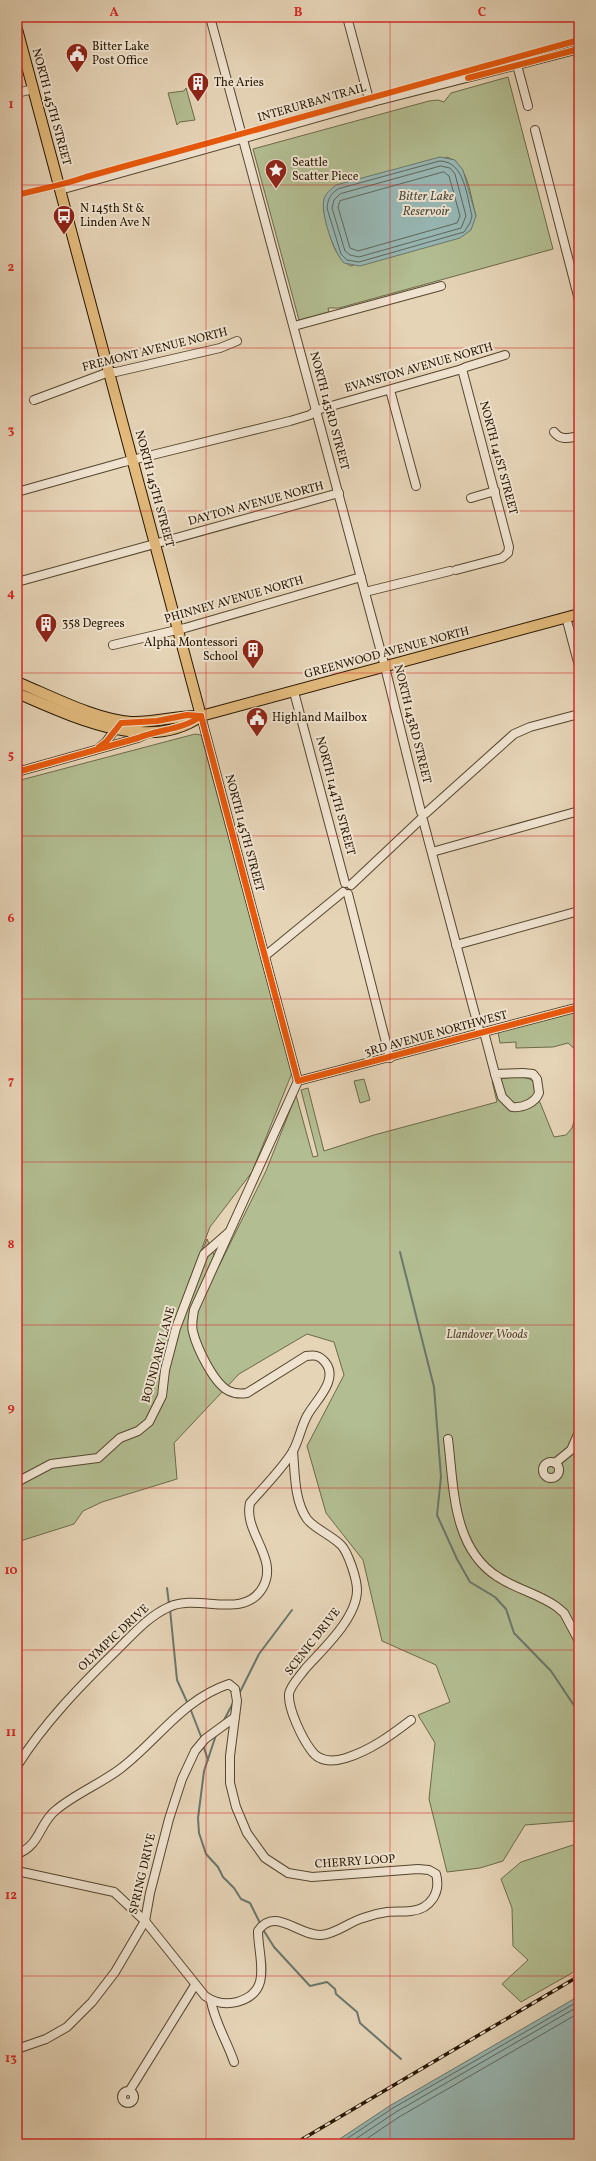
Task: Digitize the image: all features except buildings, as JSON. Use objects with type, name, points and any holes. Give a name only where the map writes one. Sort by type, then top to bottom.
[{"type":"main road","name":"NORTH 145TH STREET","points":[[17,29],[201,716]]},
{"type":"main road","name":"GREENWOOD AVENUE NORTH","points":[[130,722],[157,721],[187,715],[201,716],[579,614]]},
{"type":"main road","points":[[17,682],[98,714],[130,722]]},
{"type":"main road","points":[[17,693],[80,719],[115,729],[153,731]]},
{"type":"main road","name":"GREENWOOD AVENUE NORTH","points":[[153,731],[191,723],[201,716]]},
{"type":"street","name":"NORTH 143RD STREET","points":[[210,17],[339,493],[456,945],[482,1033],[502,1097],[512,1107],[523,1106],[534,1101],[538,1097],[540,1086],[538,1079],[533,1074],[495,1074]]},
{"type":"street","points":[[347,17],[370,103]]},
{"type":"street","points":[[60,190],[370,103],[579,48]]},
{"type":"street","points":[[517,65],[528,106]]},
{"type":"street","points":[[17,93],[33,89]]},
{"type":"street","points":[[535,130],[579,300]]},
{"type":"street","points":[[294,326],[441,286]]},
{"type":"street","name":"FREMONT AVENUE NORTH","points":[[34,400],[109,372],[116,372],[177,356],[215,349],[237,341]]},
{"type":"street","name":"EVANSTON AVENUE NORTH","points":[[17,492],[290,421],[310,414],[316,410],[390,390],[505,355]]},
{"type":"street","name":"NORTH 141ST STREET","points":[[365,592],[502,558],[508,553],[509,543],[484,457],[462,369]]},
{"type":"street","points":[[390,390],[416,486]]},
{"type":"street","points":[[554,432],[564,439],[579,436]]},
{"type":"street","points":[[471,498],[495,492]]},
{"type":"street","name":"DAYTON AVENUE NORTH","points":[[17,582],[339,493]]},
{"type":"street","name":"PHINNEY AVENUE NORTH","points":[[113,646],[178,630],[361,577]]},
{"type":"street","points":[[566,617],[579,666]]},
{"type":"street","name":"NORTH 144TH STREET","points":[[294,692],[348,884]]},
{"type":"street","points":[[390,1058],[345,893],[342,887],[348,884],[514,734],[530,727],[579,714]]},
{"type":"street","name":"NORTH 145TH STREET","points":[[201,716],[298,1081]]},
{"type":"street","name":"GREENWOOD AVENUE NORTH","points":[[94,751],[106,742],[121,723],[130,722]]},
{"type":"street","name":"GREENWOOD AVENUE NORTH","points":[[18,769],[94,751],[138,738],[153,731]]},
{"type":"street","points":[[432,852],[579,811]]},
{"type":"street","points":[[265,956],[345,893]]},
{"type":"street","points":[[456,945],[579,910]]},
{"type":"street","name":"3RD AVENUE NORTHWEST","points":[[298,1081],[579,1007]]},
{"type":"street","name":"BOUNDARY LANE","points":[[222,1249],[298,1081]]},
{"type":"street","name":"BOUNDARY LANE","points":[[17,1482],[55,1463],[98,1458],[120,1438],[138,1431],[149,1422],[162,1396],[165,1370],[176,1328],[204,1254],[231,1232]]},
{"type":"street","name":"OLYMPIC DRIVE","points":[[17,1766],[76,1690],[150,1618],[171,1606],[191,1602],[240,1605],[255,1596],[263,1587],[267,1574],[264,1553],[250,1522],[248,1512],[250,1503],[293,1451],[307,1416],[326,1389],[330,1376],[327,1364],[315,1354],[306,1356],[247,1393],[239,1394],[229,1392],[219,1383],[199,1349],[192,1330],[194,1310],[222,1249]]},
{"type":"street","points":[[555,1463],[572,1449],[579,1432]]},
{"type":"street","points":[[448,1439],[459,1521],[471,1550],[483,1566],[498,1577],[557,1607],[564,1613],[579,1641]]},
{"type":"street","name":"SCENIC DRIVE","points":[[293,1451],[298,1497],[303,1510],[308,1520],[342,1546],[351,1564],[357,1588],[357,1600],[351,1614],[297,1679],[289,1694],[295,1722],[305,1742],[315,1756],[321,1760],[330,1760],[344,1759],[366,1751],[387,1738],[411,1720]]},
{"type":"street","name":"CHERRY LOOP","points":[[17,1854],[34,1842],[46,1820],[55,1810],[119,1770],[147,1748],[178,1714],[202,1696],[220,1687],[229,1684],[233,1685],[237,1701],[230,1756],[230,1783],[236,1807],[247,1833],[265,1858],[288,1873],[312,1877],[418,1869],[429,1870],[436,1874],[438,1884],[436,1895],[432,1902],[422,1908],[412,1911],[386,1912],[361,1918],[333,1932],[321,1935],[309,1933],[281,1922],[269,1921],[262,1924],[258,1931],[262,1972],[258,1988],[249,1997],[238,2001],[224,2003],[211,2001]]},
{"type":"street","name":"SPRING DRIVE","points":[[17,2049],[46,2039],[67,2027],[92,2002],[115,1972],[145,1921],[150,1893],[169,1819],[182,1779],[195,1751],[205,1739],[235,1717]]},
{"type":"street","points":[[17,1871],[114,1892],[145,1921],[204,1996],[211,2001],[218,2026],[228,2044],[234,2062]]},
{"type":"street","points":[[130,2090],[195,1985]]},
{"type":"green space","points":[[508,77],[553,249],[339,308],[328,308],[329,312],[299,320],[253,149],[429,101],[438,100],[444,102],[451,93]],"holes":[[[447,157],[460,167],[468,182],[476,216],[351,266],[344,262],[335,249],[323,209]]]},
{"type":"green space","points":[[186,88],[195,120],[180,122],[177,125],[168,93],[184,91]]},
{"type":"green space","name":"Llandover Woods","points":[[195,734],[201,735],[292,1073],[252,1172],[210,1227],[189,1282],[207,1239],[219,1266],[266,1171],[296,1095],[313,1157],[318,1156],[301,1090],[308,1088],[324,1151],[374,1135],[497,1102],[492,1081],[513,1077],[533,1081],[554,1137],[566,1135],[572,1128],[579,1105],[579,1842],[575,1821],[525,1825],[503,1861],[480,1868],[447,1872],[429,1799],[435,1743],[418,1715],[450,1702],[436,1665],[382,1641],[363,1560],[326,1513],[307,1446],[344,1375],[334,1342],[307,1334],[239,1374],[174,1443],[177,1479],[102,1502],[83,1511],[74,1524],[17,1542],[17,781]]},
{"type":"green space","points":[[579,1011],[579,1053],[568,1043],[553,1047],[516,1048],[516,1042],[500,1043],[498,1032]]},
{"type":"green space","points":[[364,1079],[370,1100],[360,1103],[354,1081]]},
{"type":"green space","points":[[579,1843],[579,1969],[521,2002],[502,1984],[528,1960],[513,1946],[512,1908],[501,1879],[521,1862]]},
{"type":"water","name":"Bitter Lake Reservoir","points":[[440,157],[455,160],[463,170],[476,216],[471,230],[460,238],[360,266],[344,263],[332,242],[324,214],[324,199],[329,191],[336,185]]},
{"type":"water","points":[[579,1996],[579,2144],[332,2144],[391,2105]]},
{"type":"waterway","points":[[400,1252],[434,1387],[441,1477],[437,1515],[457,1559],[470,1582],[495,1597],[506,1609],[514,1633],[551,1671],[579,1713]]},
{"type":"waterway","points":[[167,1588],[169,1604]]},
{"type":"waterway","points":[[170,1609],[177,1680],[188,1704]]},
{"type":"waterway","points":[[238,1696],[259,1654],[292,1610]]},
{"type":"waterway","points":[[223,1722],[233,1703]]},
{"type":"waterway","points":[[190,1708],[202,1739]]},
{"type":"waterway","points":[[216,1735],[204,1771],[198,1818],[199,1833],[206,1854],[218,1867],[223,1877],[234,1888],[241,1899],[250,1903],[260,1923]]},
{"type":"waterway","points":[[203,1745],[208,1760]]},
{"type":"waterway","points":[[264,1931],[274,1947],[310,1986],[327,1982],[335,1989],[336,1994],[357,2012],[360,2023],[401,2059]]},
{"type":"railway","points":[[294,2144],[579,1976]]},
{"type":"cycle path","name":"INTERURBAN TRAIL","points":[[17,195],[69,182],[579,40]]},
{"type":"cycle path","points":[[468,78],[579,49]]},
{"type":"cycle path","points":[[99,747],[106,742],[121,723],[157,721],[187,715],[201,716]]},
{"type":"cycle path","points":[[201,716],[298,1081],[579,1007]]},
{"type":"cycle path","points":[[17,772],[179,727],[194,721],[201,716]]},
{"type":"place","name":"Bitter Lake Post Office","points":[[77,74]]},
{"type":"place","name":"The Aries","points":[[198,102]]},
{"type":"place","name":"Seattle Scatter Piece","points":[[276,190]]},
{"type":"place","name":"N 145th St & Linden Ave N","points":[[64,236]]},
{"type":"place","name":"358 Degrees","points":[[46,644]]},
{"type":"place","name":"Alpha Montessori School","points":[[253,670]]},
{"type":"place","name":"Highland Mailbox","points":[[257,738]]}]
